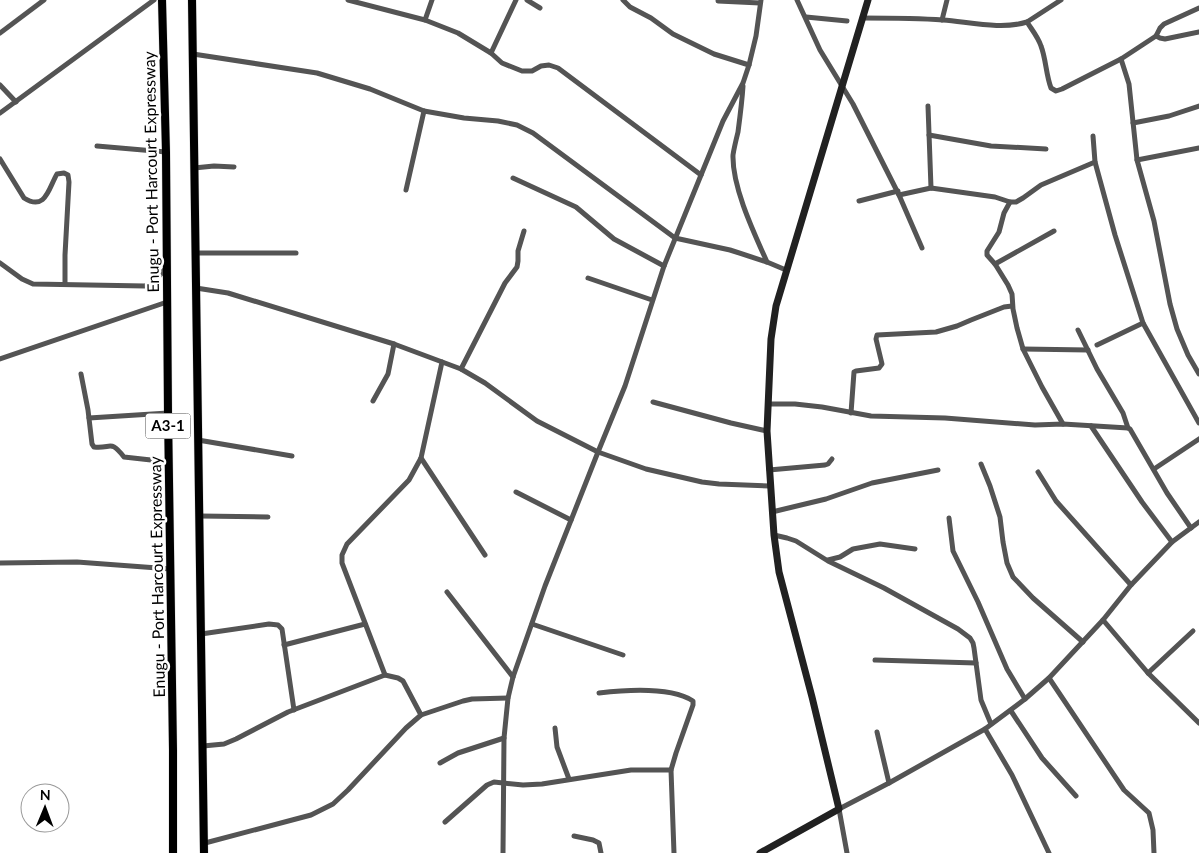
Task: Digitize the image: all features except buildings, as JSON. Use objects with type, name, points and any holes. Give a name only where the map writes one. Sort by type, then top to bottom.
[{"type":"highway","name":"Enugu - Port Harcourt Expressway","points":[[162,0],[166,152],[173,750],[172,853]]},
{"type":"highway","name":"A3-1","points":[[192,0],[204,853]]},
{"type":"main road","points":[[760,853],[839,810],[779,572],[772,512],[767,431],[771,339],[776,306],[868,0]]},
{"type":"street","points":[[0,33],[44,0]]},
{"type":"street","points":[[0,113],[154,0]]},
{"type":"street","points":[[348,0],[425,20],[458,33],[491,53],[502,63],[522,71],[532,71],[541,66],[549,65],[558,68],[701,175]]},
{"type":"street","points":[[425,20],[432,0]]},
{"type":"street","points":[[491,53],[516,0]]},
{"type":"street","points":[[623,0],[630,7],[651,18],[673,34],[714,54],[749,65]]},
{"type":"street","points":[[797,0],[820,50],[866,128],[898,193],[922,248]]},
{"type":"street","points":[[942,20],[947,0]]},
{"type":"street","points":[[862,18],[942,20],[994,25],[1020,24],[1027,22],[1060,0]]},
{"type":"street","points":[[530,1],[540,8]]},
{"type":"street","points":[[503,853],[504,738],[508,698],[513,677],[545,586],[625,386],[664,266],[723,121],[743,83],[749,65],[756,36],[761,1],[718,1]]},
{"type":"street","points":[[1027,22],[1042,47],[1049,83],[1051,88],[1056,91],[1062,90],[1121,59],[1156,36],[1164,24],[1199,8]]},
{"type":"street","points":[[806,17],[847,21]]},
{"type":"street","points":[[1156,36],[1165,38],[1199,32]]},
{"type":"street","points":[[193,54],[317,73],[370,89],[424,111],[517,125],[533,133],[675,238],[730,250],[786,270]]},
{"type":"street","points":[[1121,59],[1129,84],[1136,160],[1154,221],[1170,304],[1177,329],[1188,356],[1199,374]]},
{"type":"street","points":[[743,83],[742,109],[733,154],[734,170],[750,224],[767,262]]},
{"type":"street","points":[[0,86],[16,102]]},
{"type":"street","points":[[928,106],[931,188]]},
{"type":"street","points":[[1133,123],[1169,116],[1199,106]]},
{"type":"street","points":[[406,190],[424,111]]},
{"type":"street","points":[[929,135],[992,146],[1046,149]]},
{"type":"street","points":[[1093,136],[1095,162],[1115,235],[1143,323],[1199,423]]},
{"type":"street","points":[[97,146],[166,152]]},
{"type":"street","points":[[1136,160],[1199,148]]},
{"type":"street","points":[[0,159],[24,198],[30,202],[38,202],[45,197],[57,174],[64,173],[68,175],[65,284]]},
{"type":"street","points":[[859,201],[931,188],[995,197],[1016,202],[1041,185],[1095,162]]},
{"type":"street","points":[[194,168],[234,167]]},
{"type":"street","points":[[513,178],[576,207],[606,234],[664,266]]},
{"type":"street","points":[[1010,202],[1004,213],[999,232],[987,251],[988,257],[995,264],[1008,285],[1012,294],[1012,306],[1023,349],[1042,388],[1063,424]]},
{"type":"street","points":[[995,264],[1054,230]]},
{"type":"street","points":[[461,369],[505,282],[517,267],[518,251],[524,231]]},
{"type":"street","points":[[196,253],[296,253]]},
{"type":"street","points":[[0,263],[22,280],[42,285],[145,286],[152,284],[167,267]]},
{"type":"street","points":[[588,278],[652,300]]},
{"type":"street","points":[[196,288],[228,293],[394,344],[461,369],[485,383],[537,421],[598,452],[646,469],[702,482],[770,486]]},
{"type":"street","points":[[0,358],[167,302]]},
{"type":"street","points":[[851,413],[854,372],[879,368],[882,364],[877,336],[936,332],[957,326],[1004,307],[1012,306]]},
{"type":"street","points":[[1097,345],[1143,323]]},
{"type":"street","points":[[1078,330],[1097,369],[1123,413],[1128,428],[1167,493],[1191,528]]},
{"type":"street","points":[[373,401],[388,374],[394,344]]},
{"type":"street","points":[[1023,349],[1088,350]]},
{"type":"street","points":[[385,675],[342,563],[342,554],[347,544],[409,480],[421,458],[442,362]]},
{"type":"street","points":[[81,374],[94,447],[114,446],[118,448],[124,457],[169,462]]},
{"type":"street","points":[[653,402],[767,431]]},
{"type":"street","points":[[768,404],[822,407],[871,416],[1128,428]]},
{"type":"street","points":[[89,418],[168,413]]},
{"type":"street","points":[[1091,426],[1142,502],[1172,542]]},
{"type":"street","points":[[1154,469],[1199,439]]},
{"type":"street","points":[[198,440],[292,456]]},
{"type":"street","points":[[421,458],[486,555]]},
{"type":"street","points":[[769,470],[825,465],[832,459]]},
{"type":"street","points":[[981,464],[1000,518],[1006,556],[1013,577],[1033,598],[1083,642]]},
{"type":"street","points":[[772,512],[826,499],[872,483],[938,470]]},
{"type":"street","points":[[1038,472],[1056,501],[1131,585]]},
{"type":"street","points":[[516,492],[571,520]]},
{"type":"street","points":[[200,516],[268,517]]},
{"type":"street","points":[[949,518],[953,551],[978,602],[1007,669],[1026,699]]},
{"type":"street","points":[[847,853],[839,810],[985,729],[1026,699],[1049,678],[1104,620],[1131,585],[1172,542],[1199,522]]},
{"type":"street","points":[[774,535],[796,542],[828,561],[891,592],[958,629],[970,638],[973,643],[983,707],[991,724]]},
{"type":"street","points":[[828,561],[840,557],[853,549],[880,544],[915,549]]},
{"type":"street","points":[[840,557],[843,568]]},
{"type":"street","points":[[0,562],[77,562],[170,569]]},
{"type":"street","points":[[447,592],[513,677]]},
{"type":"street","points":[[1104,620],[1148,673],[1199,723]]},
{"type":"street","points":[[202,634],[273,624],[278,625],[282,629],[294,710]]},
{"type":"street","points":[[284,645],[365,624]]},
{"type":"street","points":[[532,624],[623,655]]},
{"type":"street","points":[[1148,673],[1193,631]]},
{"type":"street","points":[[875,660],[976,662]]},
{"type":"street","points":[[203,746],[224,744],[294,710],[385,675],[403,681],[421,715]]},
{"type":"street","points":[[1049,678],[1124,790],[1149,813],[1153,830],[1154,853]]},
{"type":"street","points":[[599,693],[648,690],[689,698],[693,701],[693,706],[671,770],[674,853]]},
{"type":"street","points":[[205,843],[311,815],[333,804],[406,728],[421,715],[463,701],[508,698]]},
{"type":"street","points":[[1011,711],[1042,758],[1076,796]]},
{"type":"street","points":[[555,728],[557,747],[569,779]]},
{"type":"street","points":[[985,729],[1012,775],[1049,853]]},
{"type":"street","points":[[877,732],[890,783]]},
{"type":"street","points":[[440,763],[458,753],[504,738]]},
{"type":"street","points":[[445,822],[494,782],[522,785],[542,784],[631,770],[671,770]]},
{"type":"street","points":[[574,836],[599,843],[601,853]]}]
